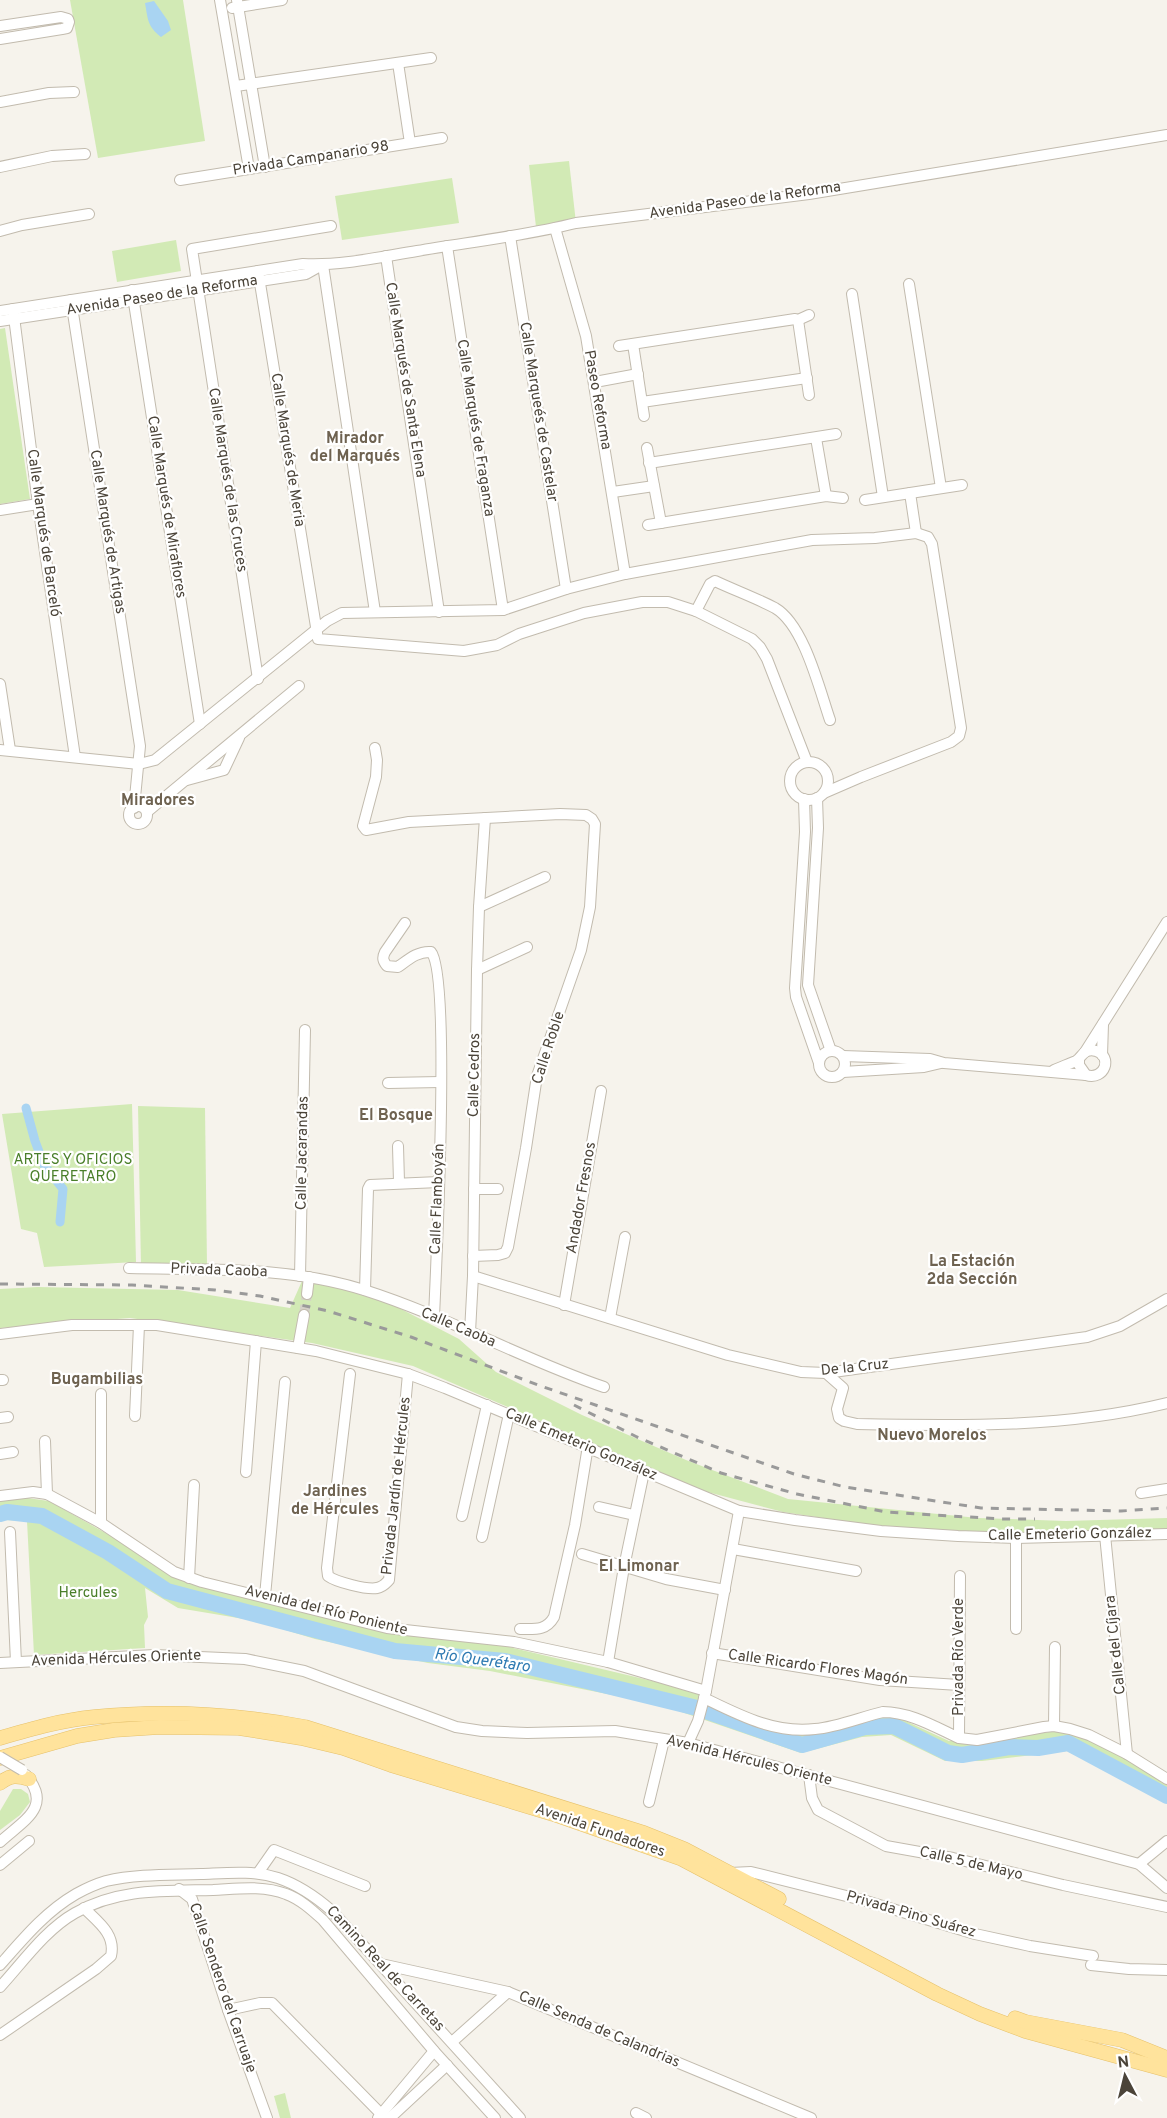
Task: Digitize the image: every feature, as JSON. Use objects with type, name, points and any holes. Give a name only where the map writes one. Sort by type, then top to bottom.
[{"type":"main road","name":"Avenida Fundadores","points":[[0,1738],[53,1724],[94,1717],[203,1715],[249,1717],[305,1727],[345,1738],[644,1833],[684,1849],[728,1877],[937,1994],[980,2014],[1024,2031],[1167,2070]]},
{"type":"main road","name":"Avenida Fundadores","points":[[0,1758],[61,1740],[114,1730],[209,1727],[271,1732],[343,1748],[603,1831],[728,1877],[980,2005],[1026,2022],[1122,2040],[1167,2058]]},
{"type":"main road","points":[[0,1783],[7,1777],[26,1774]]},
{"type":"street","points":[[249,169],[221,4],[282,0]]},
{"type":"street","points":[[237,4],[266,167]]},
{"type":"street","points":[[0,26],[61,17],[68,19],[69,22],[67,28],[0,39]]},
{"type":"street","points":[[236,86],[431,58]]},
{"type":"street","points":[[398,63],[410,143]]},
{"type":"street","points":[[0,102],[49,93],[74,92]]},
{"type":"street","name":"Avenida Paseo de la Reforma","points":[[0,321],[13,314],[259,276],[303,264],[323,265],[510,236],[576,223],[809,194],[1167,135]]},
{"type":"street","name":"Privada Campanario 98","points":[[180,180],[442,138]]},
{"type":"street","points":[[0,167],[52,156],[85,154]]},
{"type":"street","points":[[0,231],[89,214]]},
{"type":"street","name":"Calle Marqués de las Cruces","points":[[258,679],[192,249],[331,226]]},
{"type":"street","name":"Paseo Reforma","points":[[555,228],[581,314],[595,382],[625,574]]},
{"type":"street","name":"Calle Marqueés de Castelar","points":[[510,236],[566,589]]},
{"type":"street","name":"Calle Marqués de Fraganza","points":[[447,246],[503,609]]},
{"type":"street","name":"Calle Marqués de Santa Elena","points":[[386,256],[439,612]]},
{"type":"street","points":[[323,265],[375,612]]},
{"type":"street","name":"Calle Marqués de Meria","points":[[259,276],[292,471],[315,630]]},
{"type":"street","points":[[909,284],[941,488]]},
{"type":"street","points":[[852,294],[883,497]]},
{"type":"street","name":"Calle Marqués de Miraflores","points":[[132,295],[200,724]]},
{"type":"street","name":"Calle Marqués de Artigas","points":[[72,304],[140,746],[134,808],[129,816],[134,823],[142,823],[147,812],[183,780]]},
{"type":"street","name":"Avenida Paseo de la Reforma","points":[[0,311],[13,314]]},
{"type":"street","name":"Calle Marqués de Barceló","points":[[13,314],[75,757]]},
{"type":"street","points":[[619,346],[803,318],[809,395]]},
{"type":"street","points":[[633,344],[644,416]]},
{"type":"street","points":[[595,382],[638,374]]},
{"type":"street","points":[[642,402],[807,378]]},
{"type":"street","points":[[650,463],[836,434]]},
{"type":"street","points":[[816,438],[826,496]]},
{"type":"street","points":[[647,448],[661,523]]},
{"type":"street","points":[[865,500],[962,485]]},
{"type":"street","points":[[612,492],[654,486]]},
{"type":"street","points":[[910,493],[916,533]]},
{"type":"street","points":[[648,525],[826,496],[843,498]]},
{"type":"street","points":[[0,510],[38,504]]},
{"type":"street","points":[[0,684],[5,750],[139,764],[155,760],[258,679],[315,630],[342,613],[503,609],[566,589],[625,574],[812,540],[875,538],[916,533],[928,537],[932,544],[961,728],[959,736],[951,742],[861,777],[821,796],[804,799],[795,794],[790,784],[791,773],[798,765],[807,762],[817,763],[824,768],[828,776],[828,786],[821,796],[808,985],[831,1051]]},
{"type":"street","points":[[696,611],[710,584],[715,581],[776,609],[789,620],[799,634],[830,720]]},
{"type":"street","points":[[315,630],[318,639],[322,641],[464,651],[497,645],[519,634],[584,613],[642,602],[668,602],[696,611],[752,639],[760,647],[767,658],[807,762]]},
{"type":"street","points":[[183,780],[299,686]]},
{"type":"street","points":[[183,780],[224,770],[241,735]]},
{"type":"street","points":[[375,748],[378,769],[363,829],[409,822],[485,818]]},
{"type":"street","points":[[828,776],[861,777]]},
{"type":"street","points":[[804,799],[805,832],[796,997],[820,1070],[831,1077],[838,1076],[846,1067],[843,1056],[838,1052],[831,1051],[820,1057],[819,1063]]},
{"type":"street","name":"Calle Roble","points":[[473,1256],[498,1255],[505,1252],[508,1247],[537,1076],[573,978],[590,907],[595,824],[586,815],[485,818]]},
{"type":"street","name":"Calle Cedros","points":[[470,1332],[473,1276],[478,907],[485,818]]},
{"type":"street","points":[[478,907],[545,877]]},
{"type":"street","points":[[1086,1075],[1081,1071],[1082,1056],[1164,930],[1167,921]]},
{"type":"street","name":"Calle Flamboyán","points":[[405,923],[385,952],[384,962],[387,966],[398,967],[416,954],[424,951],[431,952],[436,962],[442,1025],[434,1317]]},
{"type":"street","points":[[477,970],[527,947]]},
{"type":"street","points":[[843,1056],[930,1059],[944,1063],[1095,1076],[1102,1071],[1105,1063],[1102,1054],[1103,1024]]},
{"type":"street","name":"Calle Jacarandas","points":[[305,1030],[305,1276],[307,1294]]},
{"type":"street","points":[[1051,1072],[1094,1050],[1102,1054]]},
{"type":"street","points":[[843,1072],[924,1067],[944,1063]]},
{"type":"street","points":[[388,1083],[440,1082]]},
{"type":"street","name":"Andador Fresnos","points":[[564,1305],[600,1091]]},
{"type":"street","points":[[398,1146],[399,1182]]},
{"type":"street","points":[[365,1290],[368,1189],[370,1185],[439,1182]]},
{"type":"street","points":[[474,1189],[498,1189]]},
{"type":"street","points":[[610,1317],[625,1237]]},
{"type":"street","name":"Privada Caoba","points":[[129,1268],[251,1271],[305,1276]]},
{"type":"street","name":"Calle Caoba","points":[[305,1276],[365,1290],[470,1332],[550,1368],[604,1387]]},
{"type":"street","name":"De la Cruz","points":[[473,1276],[728,1355],[801,1372],[826,1373],[1087,1337],[1120,1326],[1167,1299]]},
{"type":"street","points":[[298,1348],[304,1315]]},
{"type":"street","name":"Calle Emeterio González","points":[[0,1334],[72,1325],[158,1325],[298,1348],[408,1374],[588,1446],[644,1472],[739,1510],[795,1520],[881,1531],[1016,1538],[1167,1534]]},
{"type":"street","points":[[135,1416],[138,1325]]},
{"type":"street","points":[[246,1472],[256,1341]]},
{"type":"street","points":[[826,1373],[843,1388],[837,1409],[839,1418],[844,1422],[857,1424],[967,1426],[1038,1422],[1079,1419],[1167,1403]]},
{"type":"street","name":"Privada Jardín de Hércules","points":[[350,1374],[327,1568],[328,1576],[334,1581],[375,1589],[384,1586],[389,1580],[408,1374]]},
{"type":"street","points":[[264,1596],[285,1382]]},
{"type":"street","points":[[101,1394],[101,1523]]},
{"type":"street","points":[[462,1516],[487,1405]]},
{"type":"street","points":[[482,1538],[509,1414]]},
{"type":"street","points":[[45,1441],[47,1494]]},
{"type":"street","points":[[520,1629],[543,1629],[554,1617],[575,1525],[588,1446]]},
{"type":"street","points":[[0,1454],[13,1452]]},
{"type":"street","points":[[608,1662],[624,1567],[644,1472]]},
{"type":"street","points":[[189,1578],[194,1485]]},
{"type":"street","points":[[1141,1493],[1167,1489]]},
{"type":"street","name":"Avenida del Río Poniente","points":[[0,1496],[33,1492],[47,1494],[101,1523],[163,1566],[189,1578],[387,1628],[514,1642],[608,1662],[704,1698],[771,1727],[814,1730],[893,1712],[959,1738],[977,1740],[1054,1726],[1089,1735],[1127,1754],[1167,1779]]},
{"type":"street","points":[[598,1507],[634,1515]]},
{"type":"street","points":[[688,1743],[698,1721],[704,1698],[739,1510]]},
{"type":"street","points":[[10,1532],[16,1662]]},
{"type":"street","name":"Calle del Cíjara","points":[[1104,1535],[1127,1754]]},
{"type":"street","points":[[1016,1538],[1016,1629]]},
{"type":"street","points":[[733,1549],[856,1571]]},
{"type":"street","points":[[582,1554],[666,1579],[725,1590]]},
{"type":"street","name":"Privada Río Verde","points":[[959,1738],[960,1576]]},
{"type":"street","points":[[1054,1726],[1055,1647]]},
{"type":"street","name":"Calle Ricardo Flores Magón","points":[[712,1653],[880,1680],[959,1685]]},
{"type":"street","name":"Avenida Hércules Oriente","points":[[0,1663],[155,1655],[245,1659],[304,1671],[456,1727],[527,1733],[615,1731],[688,1743],[1139,1864],[1167,1888]]},
{"type":"street","points":[[649,1802],[664,1740]]},
{"type":"street","points":[[0,1758],[26,1774],[37,1790],[38,1803],[2,1838]]},
{"type":"street","name":"Calle 5 de Mayo","points":[[809,1775],[812,1798],[818,1809],[886,1846],[953,1858],[1167,1907]]},
{"type":"street","points":[[0,1865],[29,1841]]},
{"type":"street","points":[[1139,1864],[1167,1841]]},
{"type":"street","points":[[258,1873],[274,1850],[365,1886]]},
{"type":"street","name":"Privada Pino Suárez","points":[[728,1877],[751,1872],[866,1901],[975,1934],[1129,1969],[1167,1970]]},
{"type":"street","name":"Camino Real de Carretas","points":[[0,1965],[36,1924],[54,1908],[77,1893],[106,1881],[156,1875],[258,1873],[288,1882],[316,1897],[332,1911],[520,2118]]},
{"type":"street","points":[[191,1874],[185,1878],[184,1884],[195,1890]]},
{"type":"street","name":"Calle Sendero del Carruaje","points":[[156,1875],[168,1880],[192,1899],[228,2010],[267,2118]]},
{"type":"street","points":[[157,1891],[168,1886],[168,1880]]},
{"type":"street","name":"Camino Real de Carretas","points":[[0,1987],[47,1935],[66,1918],[111,1897],[138,1892],[180,1889],[266,1890],[284,1893],[308,1907],[323,1920],[434,2051],[495,2118]]},
{"type":"street","points":[[0,2035],[96,1970],[111,1956],[112,1944],[108,1933],[84,1908]]},
{"type":"street","name":"Calle Senda de Calandrias","points":[[381,1964],[508,1992],[811,2118]]},
{"type":"street","points":[[452,2042],[508,1992]]},
{"type":"street","points":[[228,2010],[260,2002],[272,2003],[383,2117]]},
{"type":"street","points":[[383,2117],[434,2051]]},
{"type":"street","points":[[383,2117],[447,2065]]},
{"type":"green space","points":[[70,0],[183,0],[205,141],[98,158]]},
{"type":"green space","points":[[569,161],[576,223],[536,227],[529,165]]},
{"type":"green space","points":[[452,178],[459,223],[342,240],[335,196]]},
{"type":"green space","points":[[176,240],[181,271],[117,282],[112,251]]},
{"type":"green space","points":[[5,328],[30,499],[0,504],[0,329]]},
{"type":"green space","name":"ARTES Y OFICIOS QUERETARO","points":[[132,1104],[136,1262],[44,1267],[37,1233],[21,1229],[2,1114]]},
{"type":"green space","points":[[138,1106],[205,1108],[207,1266],[141,1267]]},
{"type":"green space","points":[[302,1281],[374,1295],[459,1339],[496,1372],[582,1415],[686,1460],[788,1499],[978,1518],[1066,1521],[1167,1518],[1167,1530],[1084,1534],[951,1532],[877,1526],[783,1512],[700,1490],[413,1366],[312,1343],[130,1318],[0,1328],[0,1289],[38,1287],[178,1290],[290,1308]]},
{"type":"green space","name":"Hercules","points":[[13,1496],[49,1501],[118,1540],[164,1571],[198,1586],[394,1634],[501,1645],[699,1692],[785,1731],[877,1716],[897,1717],[949,1741],[1061,1731],[1092,1740],[1167,1778],[1167,1801],[1067,1751],[982,1761],[945,1761],[891,1735],[862,1737],[801,1753],[658,1704],[490,1671],[428,1663],[315,1639],[256,1621],[178,1608],[145,1588],[148,1617],[144,1625],[145,1648],[34,1655],[27,1521],[5,1520],[0,1522],[0,1501]]},
{"type":"green space","points":[[13,1789],[21,1789],[28,1794],[30,1802],[20,1815],[0,1830],[0,1811]]},
{"type":"green space","points":[[285,2093],[291,2118],[280,2118],[274,2096]]},
{"type":"water","points":[[154,1],[168,21],[171,30],[161,37],[151,26],[147,14],[145,3]]},
{"type":"waterway","points":[[26,1108],[44,1165],[63,1189],[60,1222]]},
{"type":"waterway","name":"Río Querétaro","points":[[0,1514],[7,1512],[42,1516],[108,1552],[167,1591],[395,1651],[505,1661],[697,1708],[802,1745],[865,1727],[894,1726],[948,1753],[962,1755],[1009,1747],[1038,1748],[1068,1743],[1167,1796]]},
{"type":"tunnel","points":[[304,1315],[307,1294]]},
{"type":"railway","points":[[0,1284],[132,1285],[215,1290],[260,1296],[328,1311],[411,1337],[538,1385],[794,1474],[845,1487],[981,1508],[1121,1511],[1167,1508]]},
{"type":"railway","points":[[574,1405],[637,1437],[721,1473],[797,1494],[886,1512],[1035,1519]]},
{"type":"district","name":"Mirador del Marqués","points":[[355,448]]},
{"type":"district","name":"Miradores","points":[[158,801]]},
{"type":"district","name":"El Bosque","points":[[396,1116]]},
{"type":"district","name":"La Estación 2da Sección","points":[[972,1271]]},
{"type":"district","name":"Bugambilias","points":[[97,1380]]},
{"type":"district","name":"Nuevo Morelos","points":[[932,1436]]},
{"type":"district","name":"Jardines de Hércules","points":[[335,1501]]},
{"type":"district","name":"El Limonar","points":[[639,1567]]}]
